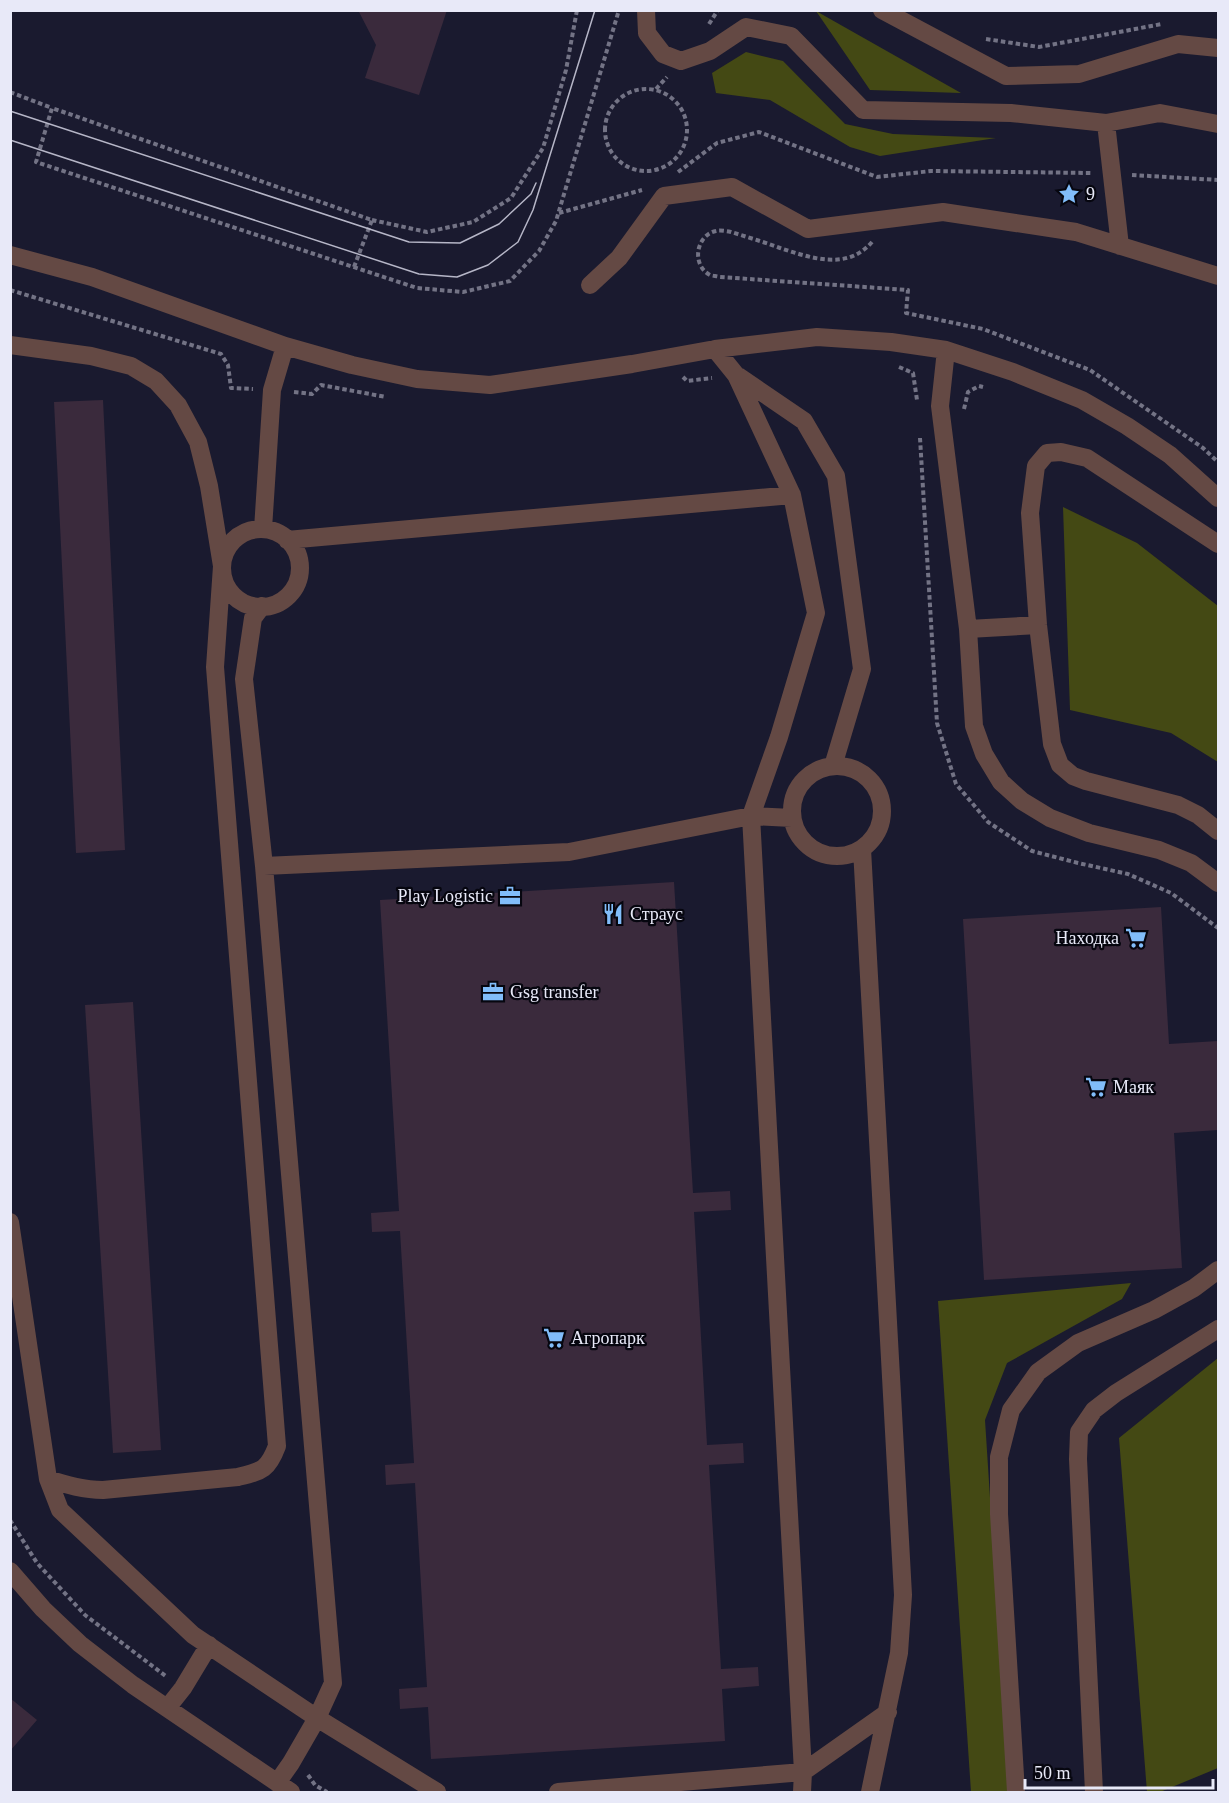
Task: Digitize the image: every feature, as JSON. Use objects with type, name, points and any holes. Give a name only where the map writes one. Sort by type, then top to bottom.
[{"type":"street","points":[[646,10],[647,33],[663,54],[681,61],[710,51],[746,27],[791,36],[863,110],[1011,112],[1106,123],[1160,113],[1218,124]]},
{"type":"street","points":[[882,10],[1005,76],[1079,74],[1178,45],[1218,48]]},
{"type":"street","points":[[1106,123],[1120,246]]},
{"type":"street","points":[[590,285],[619,258],[663,196],[732,187],[808,229],[944,212],[1076,232],[1218,276]]},
{"type":"street","points":[[10,255],[92,277],[285,346],[417,380],[490,385],[715,349],[818,337],[891,342],[946,350],[1013,372],[1082,400],[1127,426],[1170,455],[1218,498]]},
{"type":"street","points":[[10,345],[91,356],[131,366],[156,381],[178,405],[198,442],[209,486],[222,566],[223,577],[234,596],[254,606],[280,602],[290,594],[297,582],[300,569],[298,556],[292,544],[282,535],[270,530],[257,529],[233,540],[226,551],[222,566],[215,667],[278,1446],[272,1461],[260,1472],[238,1477],[104,1490],[89,1490],[48,1479]]},
{"type":"street","points":[[263,529],[272,390],[285,346]]},
{"type":"street","points":[[715,349],[736,375],[792,495],[816,614],[779,737],[750,816],[802,1792]]},
{"type":"street","points":[[946,350],[940,406],[968,629],[974,726],[984,754],[1001,782],[1022,801],[1050,818],[1089,833],[1159,850],[1191,863],[1218,883]]},
{"type":"street","points":[[736,375],[804,421],[837,476],[862,669],[833,766]]},
{"type":"street","points":[[1218,544],[1087,458],[1062,452],[1047,453],[1036,466],[1030,513],[1038,625],[1052,744],[1060,765],[1073,776],[1086,781],[1178,805],[1198,814],[1218,831]]},
{"type":"street","points":[[287,540],[792,495]]},
{"type":"street","points":[[10,1571],[43,1609],[80,1644],[133,1684],[284,1788],[291,1763],[333,1683],[264,866],[244,679],[254,618],[262,606]]},
{"type":"street","points":[[968,629],[1038,625]]},
{"type":"street","points":[[833,766],[848,767],[862,773],[873,783],[880,796],[883,811],[880,826],[873,839],[862,849],[848,855],[833,857],[818,853],[806,845],[796,833],[792,818],[792,803],[797,789],[806,777],[819,769],[833,766]]},
{"type":"street","points":[[264,866],[569,852],[750,816],[792,818]]},
{"type":"street","points":[[862,849],[903,1594],[899,1653],[870,1792]]},
{"type":"street","points":[[10,1222],[48,1479],[60,1510],[193,1635],[316,1718],[437,1792]]},
{"type":"street","points":[[1016,1792],[999,1514],[999,1457],[1011,1410],[1038,1372],[1078,1343],[1154,1310],[1194,1288],[1218,1270]]},
{"type":"street","points":[[1094,1792],[1078,1459],[1079,1432],[1094,1410],[1116,1393],[1218,1329]]},
{"type":"street","points":[[168,1707],[183,1688],[209,1646]]},
{"type":"street","points":[[558,1792],[802,1772],[888,1712]]},
{"type":"path","points":[[10,92],[372,220],[427,232],[473,222],[511,198],[543,148],[566,70],[577,10]]},
{"type":"path","points":[[52,108],[36,162],[417,288],[463,292],[510,282],[539,251],[556,221],[619,10]]},
{"type":"path","points":[[984,39],[1039,47],[1173,22]]},
{"type":"path","points":[[645,88],[659,90],[681,107],[686,120],[687,134],[684,147],[676,159],[665,167],[652,171],[639,171],[615,158],[608,147],[605,134],[606,120],[611,108],[620,98],[632,91],[645,88]]},
{"type":"path","points":[[669,179],[717,143],[759,132],[877,177],[931,171],[1112,174],[1218,180]]},
{"type":"path","points":[[559,213],[648,188]]},
{"type":"path","points":[[354,267],[372,220]]},
{"type":"path","points":[[883,220],[872,242],[863,252],[839,260],[817,260],[731,231],[716,231],[706,237],[698,247],[698,258],[710,275],[720,277],[908,290],[906,314],[983,329],[1090,370],[1203,448],[1218,462]]},
{"type":"path","points":[[10,290],[221,354],[228,365],[231,388]]},
{"type":"path","points":[[10,1520],[37,1563],[85,1615],[183,1688]]},
{"type":"path","points":[[308,1774],[315,1785],[327,1792]]},
{"type":"green space","points":[[816,11],[961,93],[870,90]]},
{"type":"green space","points":[[746,52],[783,61],[845,124],[893,134],[996,138],[880,156],[850,147],[770,100],[716,93],[712,73]]},
{"type":"green space","points":[[1063,507],[1137,543],[1218,606],[1218,762],[1171,733],[1070,710]]},
{"type":"green space","points":[[1131,1283],[1122,1299],[1007,1363],[985,1420],[1009,1792],[971,1792],[938,1301]]},
{"type":"green space","points":[[1218,1358],[1218,1768],[1160,1792],[1147,1792],[1119,1438]]},
{"type":"building","points":[[358,10],[447,10],[419,95],[365,78],[376,45]]},
{"type":"building","points":[[103,400],[125,850],[76,853],[54,402]]},
{"type":"building","name":"Агропарк","points":[[674,882],[693,1193],[730,1191],[731,1210],[694,1212],[707,1445],[743,1443],[744,1463],[709,1465],[721,1669],[758,1667],[759,1686],[722,1689],[725,1741],[431,1759],[428,1707],[400,1709],[399,1689],[427,1687],[415,1483],[386,1485],[385,1465],[414,1463],[400,1231],[372,1232],[371,1213],[399,1211],[380,900]]},
{"type":"building","name":"Маяк","points":[[1161,907],[1169,1044],[1218,1041],[1218,1130],[1174,1133],[1182,1268],[984,1280],[963,919]]},
{"type":"building","points":[[133,1002],[161,1450],[113,1453],[85,1005]]},
{"type":"building","points":[[10,1698],[37,1720],[10,1751]]},
{"type":"tram line","points":[[10,140],[419,274],[457,277],[488,265],[518,242],[533,210],[595,10]]},
{"type":"tram line","points":[[10,111],[409,242],[460,243],[499,224],[531,194],[536,183]]},
{"type":"place","name":"9","points":[[1069,194]]},
{"type":"place","name":"Play Logistic","points":[[510,896]]},
{"type":"place","name":"Страус","points":[[613,914]]},
{"type":"place","name":"Находка","points":[[1136,938]]},
{"type":"place","name":"Gsg transfer","points":[[493,992]]},
{"type":"place","name":"Маяк","points":[[1096,1087]]},
{"type":"place","name":"Агропарк","points":[[554,1338]]}]
